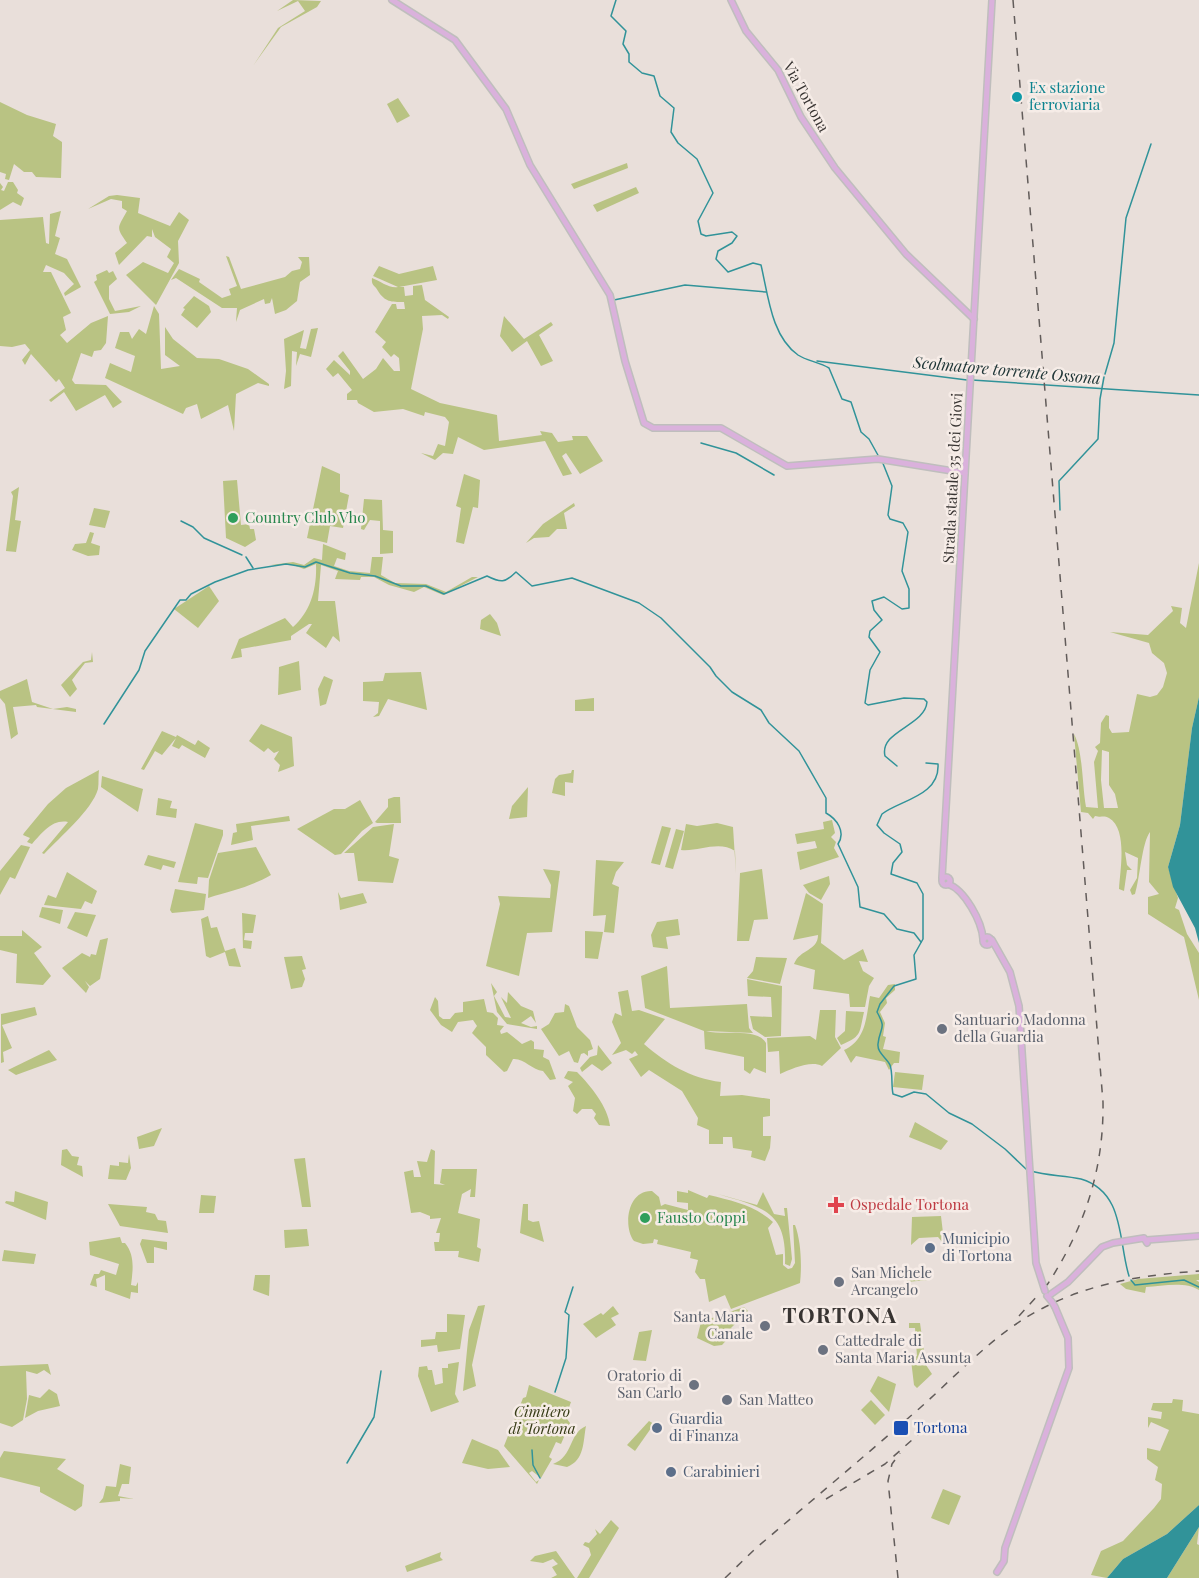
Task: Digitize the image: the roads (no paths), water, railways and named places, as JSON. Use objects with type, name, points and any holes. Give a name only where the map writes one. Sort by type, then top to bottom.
[{"type":"main road","points":[[392,0],[446,33],[461,46],[506,109],[530,165],[610,294],[624,355],[644,423],[654,428],[721,428],[787,466],[880,459],[965,473]]},
{"type":"main road","name":"Via Tortona","points":[[731,0],[754,44],[778,70],[793,103],[817,142],[906,254],[974,319]]},
{"type":"main road","name":"Strada statale 35 dei Giovi","points":[[992,0],[944,850],[946,876],[961,895],[988,940],[998,948],[1010,972],[1019,1006],[1037,1268],[1042,1284],[1048,1292],[1068,1338],[1069,1368],[996,1575]]},
{"type":"main road","points":[[1048,1292],[1057,1289],[1071,1279],[1102,1247],[1122,1242],[1199,1236]]},
{"type":"water","points":[[1199,697],[1199,943],[1195,928],[1173,887],[1168,867],[1180,825],[1192,728]]},
{"type":"water","points":[[1199,1505],[1199,1527],[1167,1578],[1107,1578],[1123,1559],[1167,1534]]},
{"type":"waterway","points":[[616,0],[611,16],[626,31],[623,44],[629,54],[629,62],[642,73],[654,76],[660,96],[674,108],[671,132],[678,143],[697,159],[713,193],[698,221],[701,234],[706,236],[732,232],[737,236],[732,243],[718,251],[716,259],[728,272],[753,263],[761,265],[772,314],[782,337],[798,355],[829,368],[842,399],[851,402],[861,432],[869,439],[879,457]]},
{"type":"waterway","points":[[1105,374],[1114,343],[1126,218],[1151,144]]},
{"type":"waterway","points":[[614,300],[685,285],[766,292]]},
{"type":"waterway","name":"Scolmatore torrente Ossona","points":[[817,361],[967,380]]},
{"type":"waterway","points":[[1060,510],[1059,481],[1098,439],[1100,399],[1104,377]]},
{"type":"waterway","name":"Scolmatore torrente Ossona","points":[[972,380],[1199,395]]},
{"type":"waterway","points":[[701,443],[736,453],[774,475]]},
{"type":"waterway","points":[[882,461],[892,486],[888,515],[890,519],[903,523],[908,532],[902,571],[909,589],[909,608],[902,609],[884,597],[872,601],[874,610],[882,620],[870,631],[869,637],[880,652],[870,670],[865,703],[868,705],[904,698],[924,699],[927,702],[919,717],[895,734],[885,747],[885,756],[897,766]]},
{"type":"waterway","points":[[181,521],[193,527],[204,538],[242,555]]},
{"type":"waterway","points":[[246,557],[253,568]]},
{"type":"waterway","points":[[104,724],[139,670],[145,651],[180,600],[186,600],[191,594],[215,582],[248,570],[286,564],[305,567],[316,562],[350,573],[375,576],[401,586],[426,586],[444,594],[487,576],[503,581],[516,572],[532,586],[572,578],[639,603],[661,618],[732,692],[761,710],[769,723],[799,751],[826,798],[826,813],[834,819],[841,830],[838,844],[858,887],[860,907],[884,914],[897,929],[914,933],[921,942]]},
{"type":"waterway","points":[[926,763],[938,764],[937,775],[933,783],[918,796],[882,814],[877,825],[900,844],[902,852],[893,863],[891,874],[917,883],[923,894],[923,939],[914,955],[916,979],[894,986],[880,1004],[877,1012],[882,1025],[878,1047],[890,1065],[893,1094],[902,1097],[914,1092],[926,1094],[949,1113],[972,1124],[1005,1149],[1026,1169]]},
{"type":"waterway","points":[[1031,1171],[1081,1179],[1095,1185],[1106,1195],[1113,1206],[1121,1233],[1129,1276]]},
{"type":"waterway","points":[[1131,1280],[1135,1285],[1184,1280],[1199,1287]]},
{"type":"waterway","points":[[555,1392],[566,1358],[569,1315],[565,1312],[573,1287]]},
{"type":"waterway","points":[[347,1463],[374,1417],[381,1371]]},
{"type":"waterway","points":[[532,1450],[533,1465],[540,1478]]},
{"type":"railway","points":[[1013,0],[1103,1102],[1100,1151],[1089,1198],[1072,1242],[1047,1285]]},
{"type":"railway","points":[[725,1578],[755,1549],[1011,1327],[1045,1307],[1082,1291],[1120,1281],[1199,1271]]},
{"type":"railway","points":[[1019,1316],[1039,1294]]},
{"type":"railway","points":[[826,1499],[885,1464],[922,1431]]},
{"type":"railway","points":[[898,1578],[888,1481],[892,1464],[900,1453]]},
{"type":"place","name":"Ex stazione ferroviaria","points":[[1017,97]]},
{"type":"place","name":"Country Club Vho","points":[[233,518]]},
{"type":"place","name":"Santuario Madonna della Guardia","points":[[942,1029]]},
{"type":"place","name":"Ospedale Tortona","points":[[836,1205]]},
{"type":"place","name":"Fausto Coppi","points":[[645,1218]]},
{"type":"place","name":"Municipio di Tortona","points":[[930,1248]]},
{"type":"place","name":"San Michele Arcangelo","points":[[839,1282]]},
{"type":"place","name":"Santa Maria Canale","points":[[765,1326]]},
{"type":"place","name":"Cattedrale di Santa Maria Assunta","points":[[823,1350]]},
{"type":"place","name":"Oratorio di San Carlo","points":[[694,1385]]},
{"type":"place","name":"San Matteo","points":[[727,1400]]},
{"type":"place","name":"Guardia di Finanza","points":[[657,1428]]},
{"type":"place","name":"Tortona","points":[[901,1428]]},
{"type":"place","name":"Carabinieri","points":[[671,1472]]},
{"type":"district","name":"TORTONA","points":[[840,1316]]},
{"type":"park label","name":"Cimitero di Tortona","points":[[542,1420]]}]
